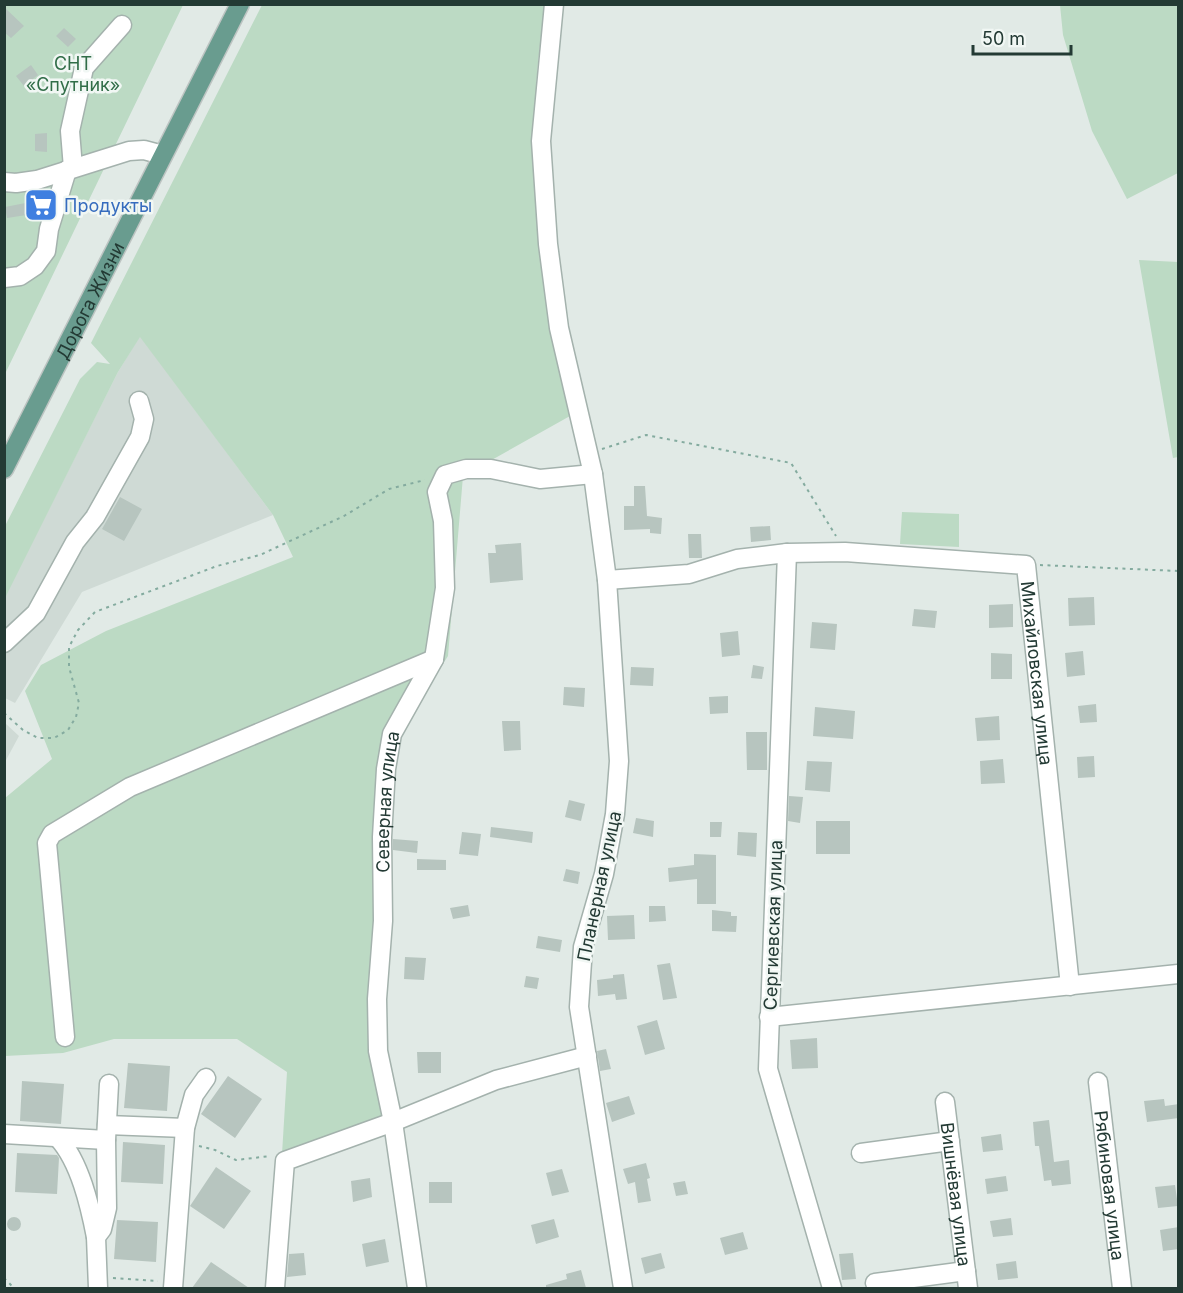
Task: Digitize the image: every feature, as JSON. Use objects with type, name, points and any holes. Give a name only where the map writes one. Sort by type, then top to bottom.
[{"type":"main road","name":"Дорога Жизни","points":[[4,469],[240,4]]},
{"type":"street","name":"Планерная улица","points":[[554,4],[541,141],[548,244],[559,328],[593,474],[608,580],[620,761],[615,814],[604,874],[583,947],[579,1006],[623,1288]]},
{"type":"street","points":[[4,278],[20,276],[35,266],[46,250],[49,229],[70,169],[70,131],[84,68],[122,26]]},
{"type":"street","points":[[4,182],[37,180],[129,151],[144,150],[163,155]]},
{"type":"street","points":[[4,643],[36,613],[75,542],[95,517],[140,437],[144,419],[139,401]]},
{"type":"street","points":[[445,475],[466,469],[491,469],[540,479],[593,474]]},
{"type":"street","name":"Северная улица","points":[[417,1288],[393,1122],[378,1052],[377,999],[383,921],[382,837],[386,769],[392,734],[434,659],[446,588],[443,521],[437,492],[445,475]]},
{"type":"street","name":"Михайловская улица","points":[[608,580],[689,574],[737,559],[787,553],[845,552],[1026,565],[1070,986]]},
{"type":"street","name":"Сергиевская улица","points":[[787,553],[768,1069],[832,1288]]},
{"type":"street","points":[[66,1037],[47,843],[52,834],[130,788],[434,659]]},
{"type":"street","points":[[770,1017],[1179,974]]},
{"type":"street","points":[[275,1288],[285,1161],[393,1122],[496,1080],[587,1056]]},
{"type":"street","points":[[173,1285],[194,1095],[206,1078]]},
{"type":"street","name":"Рябиновая улица","points":[[1098,1082],[1122,1288]]},
{"type":"street","points":[[96,1237],[102,1229],[107,1208],[109,1084]]},
{"type":"street","name":"Вишнёвая улица","points":[[945,1102],[967,1280]]},
{"type":"street","points":[[4,1134],[58,1138],[107,1132],[188,1136]]},
{"type":"street","points":[[58,1138],[66,1148],[90,1204],[96,1237],[98,1283]]},
{"type":"street","points":[[861,1153],[950,1141]]},
{"type":"street","points":[[875,1283],[967,1280]]},
{"type":"path","points":[[587,449],[646,435],[791,463],[845,552]]},
{"type":"path","points":[[4,713],[23,730],[38,738],[54,738],[68,730],[76,717],[79,703],[69,667],[69,647],[78,630],[95,612],[217,566],[260,555],[344,516],[389,489],[445,475]]},
{"type":"path","points":[[1026,565],[1179,571]]},
{"type":"path","points":[[188,1136],[236,1160],[268,1157]]},
{"type":"path","points":[[4,1278],[14,1288]]},
{"type":"path","points":[[98,1283],[173,1285]]},
{"type":"shaded area","points":[[140,336],[273,515],[82,592],[15,703],[5,698],[4,598],[118,372]]},
{"type":"shaded area","points":[[5,723],[19,736],[5,762]]},
{"type":"green space","name":"СНТ «Спутник»","points":[[5,5],[183,5],[5,374]]},
{"type":"green space","points":[[262,5],[545,5],[536,91],[537,173],[549,294],[570,416],[463,476],[448,656],[415,707],[389,730],[379,925],[368,1032],[384,1120],[282,1154],[287,1072],[237,1039],[114,1039],[63,1053],[5,1056],[5,798],[52,759],[25,691],[41,665],[106,631],[293,557],[273,515],[140,337],[118,372],[5,598],[5,526],[80,379],[97,362],[110,364],[91,343]]},
{"type":"green space","points":[[1060,5],[1178,5],[1178,173],[1127,199],[1092,131],[1063,35]]},
{"type":"green space","points":[[1139,260],[1178,262],[1178,457],[1173,458]]},
{"type":"green space","points":[[902,512],[959,514],[959,547],[900,544]]},
{"type":"building","points":[[4,7],[24,26],[11,38],[4,32]]},
{"type":"building","points":[[64,28],[76,39],[68,47],[56,36]]},
{"type":"building","points":[[31,65],[38,75],[24,86],[16,76]]},
{"type":"building","points":[[47,133],[47,152],[35,151],[35,134]]},
{"type":"building","points":[[46,199],[41,217],[33,219],[33,214],[7,218],[5,207]]},
{"type":"building","points":[[634,486],[645,486],[647,516],[662,518],[661,534],[650,533],[650,529],[624,530],[624,506],[634,506]]},
{"type":"building","points":[[120,497],[142,509],[124,541],[102,529]]},
{"type":"building","points":[[770,526],[771,540],[751,542],[750,527]]},
{"type":"building","points":[[688,534],[701,534],[702,558],[689,558]]},
{"type":"building","points":[[521,543],[523,580],[490,583],[488,553],[496,553],[495,545]]},
{"type":"building","points":[[1094,597],[1095,625],[1069,626],[1068,598]]},
{"type":"building","points":[[1013,604],[1013,627],[989,628],[989,605]]},
{"type":"building","points":[[914,609],[937,611],[935,628],[912,626]]},
{"type":"building","points":[[812,622],[837,624],[835,650],[810,648]]},
{"type":"building","points":[[738,631],[740,655],[722,657],[720,633]]},
{"type":"building","points":[[1083,651],[1085,675],[1067,677],[1065,653]]},
{"type":"building","points":[[991,653],[1012,654],[1012,679],[991,679]]},
{"type":"building","points":[[753,665],[764,667],[762,679],[751,678]]},
{"type":"building","points":[[631,667],[654,668],[653,686],[630,685]]},
{"type":"building","points":[[564,687],[585,688],[584,707],[563,705]]},
{"type":"building","points":[[728,696],[728,713],[710,714],[709,697]]},
{"type":"building","points":[[1096,704],[1097,722],[1080,723],[1078,706]]},
{"type":"building","points":[[815,707],[855,711],[853,739],[813,736]]},
{"type":"building","points":[[999,716],[1000,740],[977,741],[975,718]]},
{"type":"building","points":[[502,721],[520,721],[521,750],[504,751]]},
{"type":"building","points":[[746,732],[767,732],[767,770],[747,770]]},
{"type":"building","points":[[1094,756],[1095,777],[1078,778],[1077,757]]},
{"type":"building","points":[[1003,759],[1005,783],[981,784],[980,761]]},
{"type":"building","points":[[807,761],[832,762],[830,792],[805,790]]},
{"type":"building","points":[[789,796],[803,797],[800,823],[788,821]]},
{"type":"building","points":[[569,800],[585,804],[581,821],[565,817]]},
{"type":"building","points":[[636,818],[654,821],[653,837],[633,833]]},
{"type":"building","points":[[816,821],[850,821],[850,854],[816,854]]},
{"type":"building","points":[[710,822],[722,822],[721,837],[710,837]]},
{"type":"building","points":[[491,827],[533,832],[532,843],[490,837]]},
{"type":"building","points":[[462,832],[481,834],[478,856],[459,854]]},
{"type":"building","points":[[738,832],[757,833],[756,857],[737,855]]},
{"type":"building","points":[[393,839],[418,841],[417,853],[393,850]]},
{"type":"building","points":[[694,854],[716,855],[716,904],[697,904],[697,879],[669,882],[668,868],[694,865]]},
{"type":"building","points":[[417,859],[446,860],[446,870],[417,870]]},
{"type":"building","points":[[566,869],[580,872],[578,884],[563,881]]},
{"type":"building","points":[[468,905],[470,916],[453,919],[450,908]]},
{"type":"building","points":[[649,906],[665,906],[666,921],[649,922]]},
{"type":"building","points":[[712,910],[731,912],[731,916],[737,916],[736,932],[712,931]]},
{"type":"building","points":[[634,915],[635,939],[608,940],[607,916]]},
{"type":"building","points":[[538,936],[562,940],[560,952],[536,948]]},
{"type":"building","points":[[405,957],[426,958],[424,980],[404,979]]},
{"type":"building","points":[[670,963],[677,998],[663,1000],[657,965]]},
{"type":"building","points":[[624,974],[627,999],[616,1000],[615,994],[598,996],[597,980]]},
{"type":"building","points":[[526,976],[539,978],[537,989],[524,987]]},
{"type":"building","points":[[657,1020],[665,1049],[645,1055],[637,1026]]},
{"type":"building","points":[[817,1038],[818,1068],[792,1069],[790,1040]]},
{"type":"building","points":[[606,1049],[611,1069],[600,1071],[597,1051]]},
{"type":"building","points":[[417,1052],[441,1052],[441,1073],[418,1073]]},
{"type":"building","points":[[128,1063],[170,1066],[167,1111],[124,1108]]},
{"type":"building","points":[[228,1076],[262,1099],[235,1138],[201,1114]]},
{"type":"building","points":[[22,1081],[64,1084],[61,1124],[20,1121]]},
{"type":"building","points":[[629,1096],[635,1114],[612,1122],[606,1103]]},
{"type":"building","points":[[1164,1099],[1165,1106],[1179,1104],[1179,1118],[1147,1122],[1144,1101]]},
{"type":"building","points":[[1049,1120],[1054,1162],[1069,1160],[1071,1184],[1052,1186],[1051,1180],[1044,1181],[1039,1146],[1035,1146],[1033,1122]]},
{"type":"building","points":[[1001,1134],[1003,1150],[983,1152],[981,1137]]},
{"type":"building","points":[[123,1142],[165,1145],[163,1184],[121,1182]]},
{"type":"building","points":[[17,1153],[57,1155],[59,1158],[57,1194],[15,1192]]},
{"type":"building","points":[[646,1163],[650,1178],[647,1179],[651,1201],[638,1203],[635,1182],[628,1184],[623,1169]]},
{"type":"building","points":[[216,1167],[251,1191],[224,1229],[190,1206]]},
{"type":"building","points":[[562,1169],[569,1192],[552,1196],[546,1173]]},
{"type":"building","points":[[1006,1176],[1008,1191],[987,1194],[985,1179]]},
{"type":"building","points":[[370,1178],[372,1197],[353,1202],[351,1181]]},
{"type":"building","points":[[685,1181],[688,1194],[676,1196],[673,1183]]},
{"type":"building","points":[[429,1182],[452,1182],[452,1203],[429,1203]]},
{"type":"building","points":[[1175,1185],[1178,1206],[1158,1208],[1155,1187]]},
{"type":"building","points":[[14,1217],[19,1219],[21,1224],[19,1229],[14,1231],[9,1229],[7,1224],[9,1219]]},
{"type":"building","points":[[1011,1218],[1013,1235],[993,1237],[990,1221]]},
{"type":"building","points":[[554,1219],[559,1237],[536,1244],[531,1225]]},
{"type":"building","points":[[117,1220],[158,1222],[156,1262],[114,1259]]},
{"type":"building","points":[[1179,1227],[1179,1249],[1163,1251],[1160,1230]]},
{"type":"building","points":[[743,1232],[748,1249],[725,1255],[720,1238]]},
{"type":"building","points":[[385,1239],[389,1262],[366,1267],[362,1244]]},
{"type":"building","points":[[304,1253],[306,1275],[287,1277],[289,1254]]},
{"type":"building","points":[[661,1253],[665,1268],[645,1274],[641,1258]]},
{"type":"building","points":[[853,1253],[856,1279],[842,1280],[839,1254]]},
{"type":"building","points":[[1016,1261],[1018,1278],[998,1280],[996,1264]]},
{"type":"building","points":[[211,1262],[249,1288],[192,1288]]},
{"type":"building","points":[[581,1270],[586,1288],[546,1288],[546,1285],[567,1279],[566,1274]]},
{"type":"place","name":"Продукты","points":[[41,205]]}]
